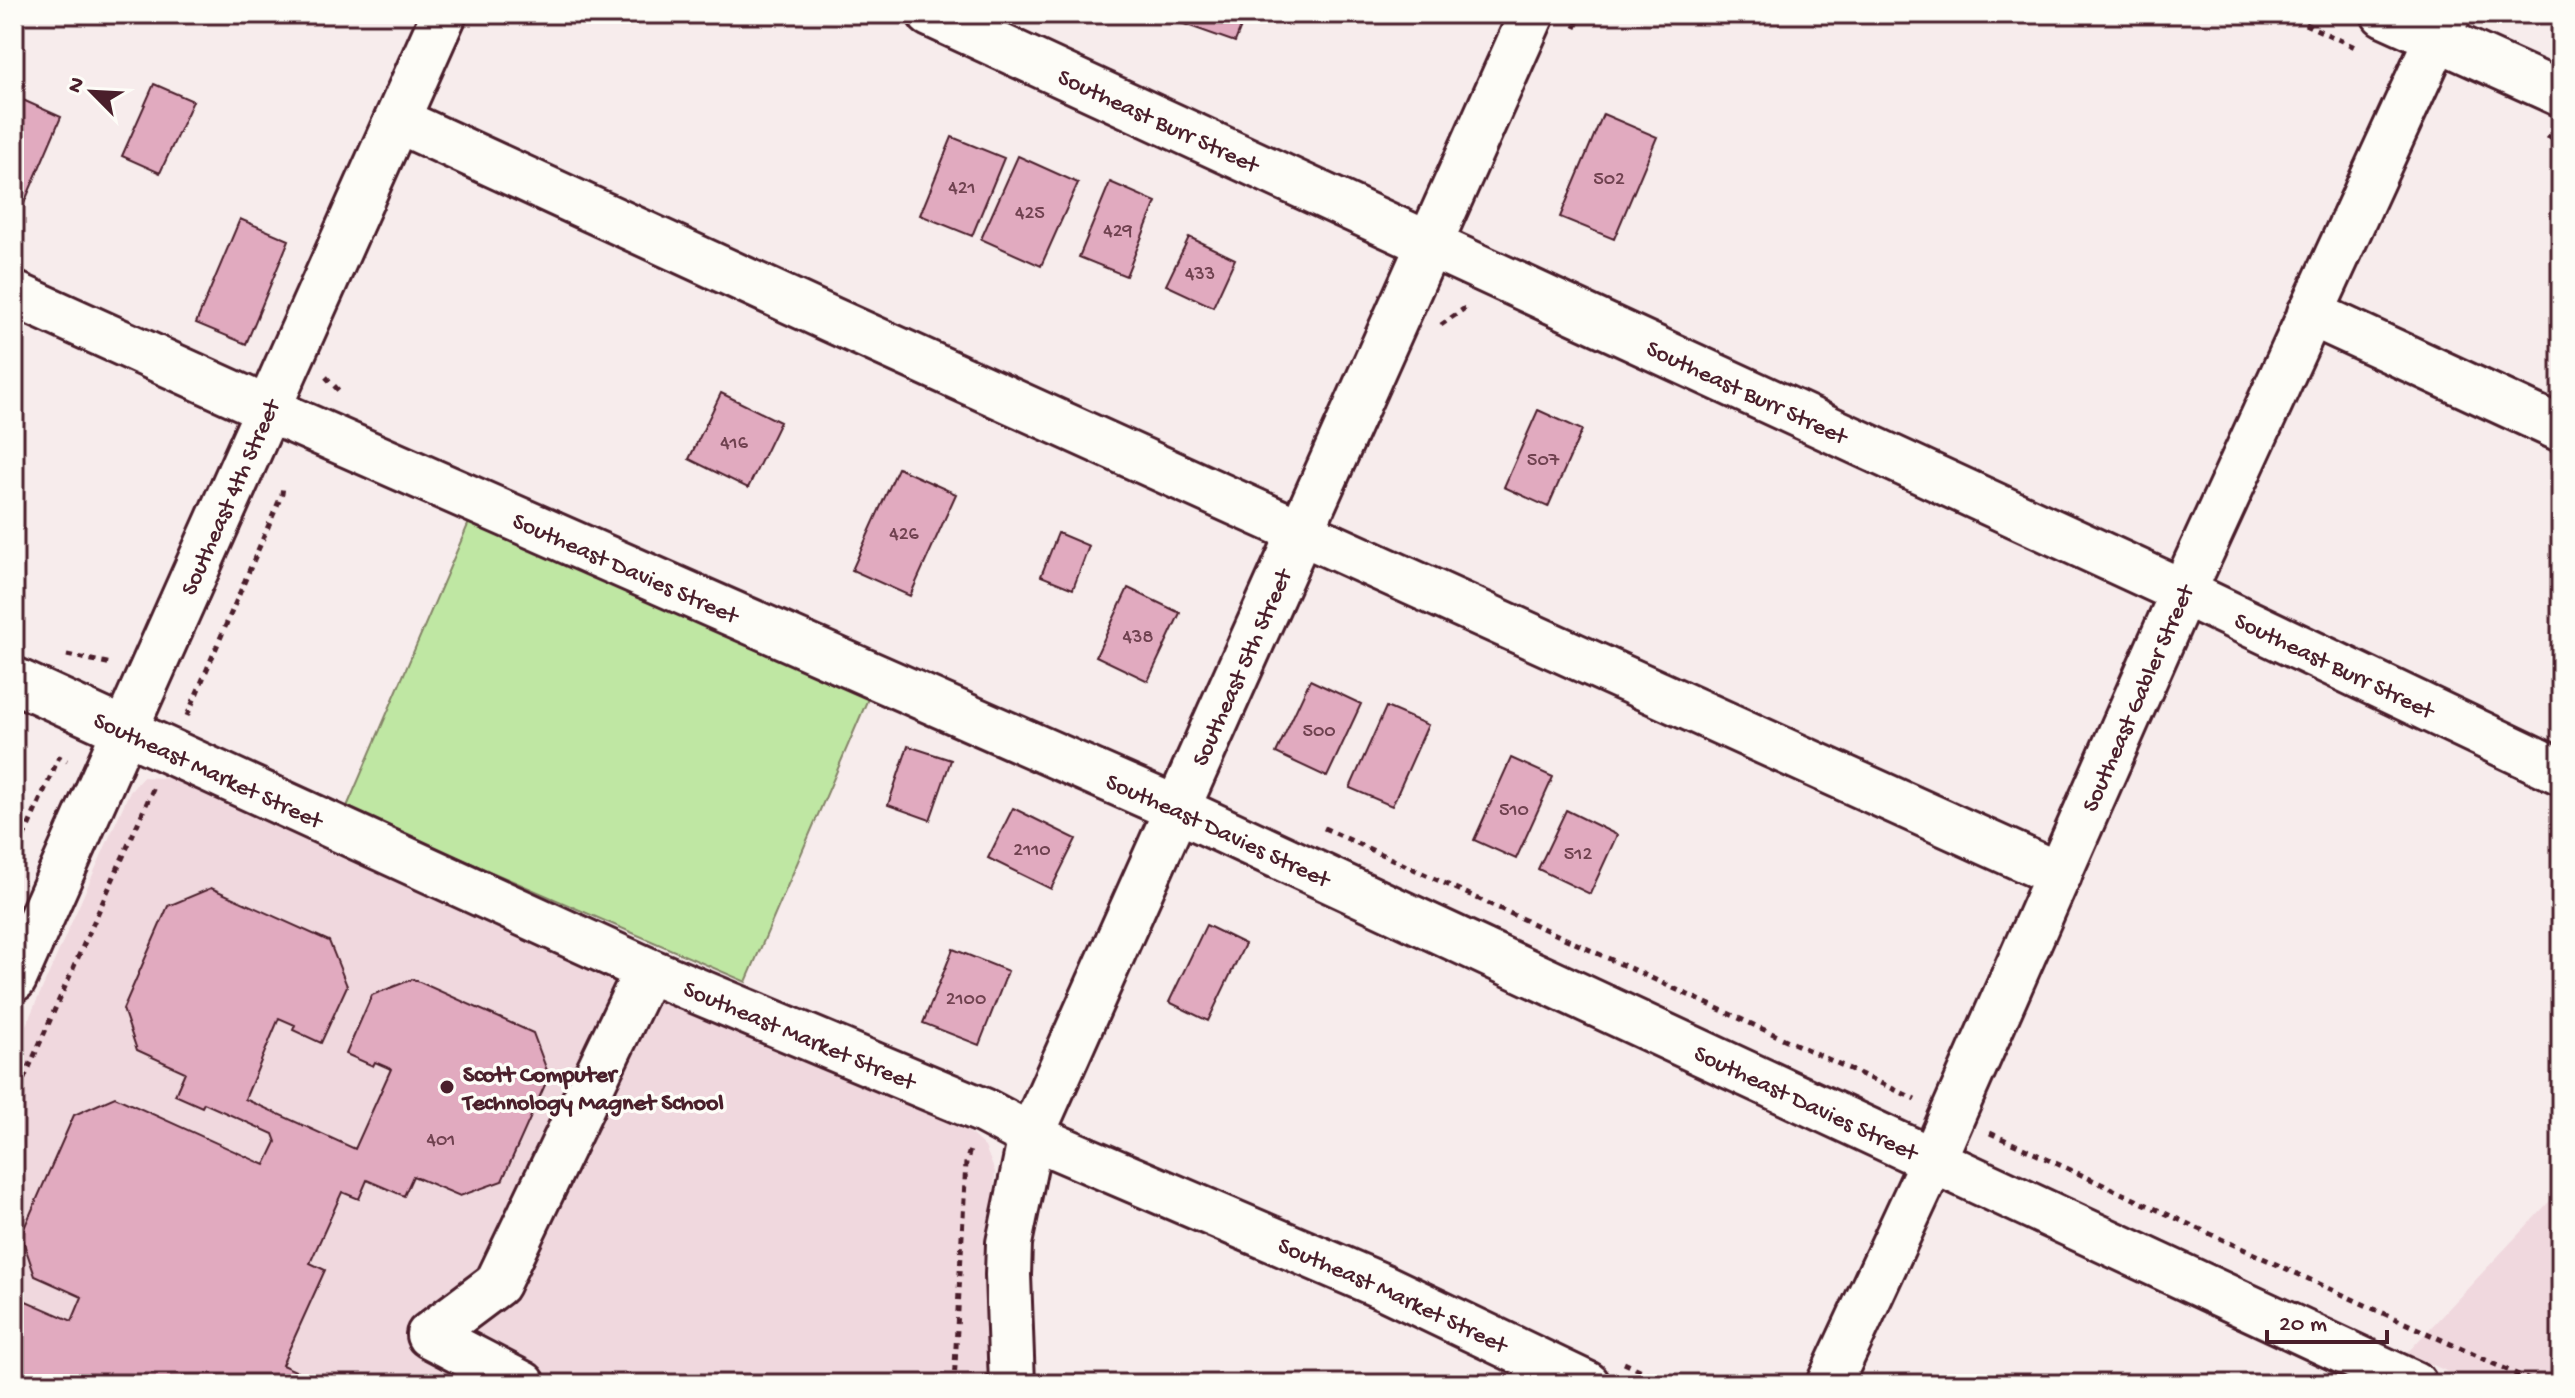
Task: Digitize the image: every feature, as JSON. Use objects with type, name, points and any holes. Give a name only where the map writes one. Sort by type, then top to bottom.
[{"type":"street","name":"Southeast 4th Street","points":[[14,979],[444,14]]},
{"type":"street","name":"Southeast Burr Street","points":[[930,14],[2183,592],[2561,772]]},
{"type":"street","name":"Southeast 5th Street","points":[[1012,1384],[1009,1243],[1031,1136],[1532,14]]},
{"type":"street","points":[[2384,14],[2443,26],[2561,94]]},
{"type":"street","name":"Southeast Gabler Street","points":[[1829,1384],[1932,1162],[2183,592],[2443,26]]},
{"type":"street","points":[[397,120],[2059,875]]},
{"type":"street","name":"Southeast Davies Street","points":[[14,294],[1177,809],[2414,1384]]},
{"type":"street","points":[[2310,313],[2561,429]]},
{"type":"street","name":"Southeast Market Street","points":[[14,680],[647,970],[984,1111],[1031,1136],[1384,1287],[1587,1384]]},
{"type":"street","points":[[523,1384],[429,1335],[497,1284],[647,970]]},
{"type":"path","points":[[1952,1116],[2345,1293],[2538,1384]]},
{"type":"shaded area","name":"Scott Computer Technology Magnet School","points":[[143,777],[189,779],[958,1122],[985,1147],[995,1172],[986,1384],[14,1384],[14,1052],[129,793]]},
{"type":"shaded area","points":[[2561,1189],[2561,1384],[2474,1384],[2407,1353]]},
{"type":"green space","points":[[470,520],[870,694],[746,982],[346,809]]},
{"type":"building","points":[[1181,14],[1246,14],[1235,42],[1178,22]]},
{"type":"building","points":[[154,84],[193,101],[160,173],[122,156]]},
{"type":"building","points":[[14,96],[61,117],[22,208],[14,205]]},
{"type":"building","points":[[1603,114],[1657,137],[1614,239],[1560,217]]},
{"type":"building","points":[[952,137],[1004,158],[972,236],[920,215]]},
{"type":"building","points":[[1018,156],[1078,183],[1041,266],[981,239]]},
{"type":"building","points":[[1110,182],[1156,202],[1126,276],[1079,257]]},
{"type":"building","points":[[240,219],[289,240],[246,344],[196,323]]},
{"type":"building","points":[[1189,237],[1235,259],[1213,307],[1166,285]]},
{"type":"building","points":[[721,393],[780,422],[748,488],[689,459]]},
{"type":"building","points":[[1538,410],[1582,430],[1548,507],[1504,487]]},
{"type":"building","points":[[898,468],[956,494],[910,596],[852,570]]},
{"type":"building","points":[[1058,533],[1089,546],[1073,589],[1041,576]]},
{"type":"building","points":[[1128,588],[1180,613],[1148,681],[1096,656]]},
{"type":"building","points":[[1310,680],[1361,704],[1327,777],[1276,753]]},
{"type":"building","points":[[1386,707],[1428,725],[1392,806],[1350,788]]},
{"type":"building","points":[[908,746],[951,760],[930,820],[888,805]]},
{"type":"building","points":[[1511,758],[1553,777],[1516,859],[1474,840]]},
{"type":"building","points":[[1013,808],[1076,839],[1051,889],[988,858]]},
{"type":"building","points":[[1566,810],[1617,835],[1590,894],[1538,869]]},
{"type":"building","points":[[211,888],[329,941],[347,986],[321,1043],[293,1030],[295,1025],[279,1018],[245,1099],[355,1149],[391,1069],[375,1062],[373,1066],[346,1054],[372,995],[413,979],[533,1033],[549,1076],[502,1181],[460,1196],[413,1176],[404,1196],[367,1180],[359,1199],[342,1192],[310,1263],[325,1270],[282,1365],[309,1377],[306,1384],[14,1384],[14,1304],[24,1300],[72,1321],[82,1297],[35,1276],[21,1235],[74,1115],[115,1097],[265,1165],[276,1142],[273,1134],[204,1103],[202,1107],[175,1095],[185,1072],[137,1050],[123,1009],[168,906]]},
{"type":"building","points":[[1206,925],[1245,944],[1208,1021],[1169,1002]]},
{"type":"building","points":[[953,949],[1008,971],[979,1045],[923,1023]]},
{"type":"place","name":"Scott Computer Technology Magnet School","points":[[447,1087]]}]
